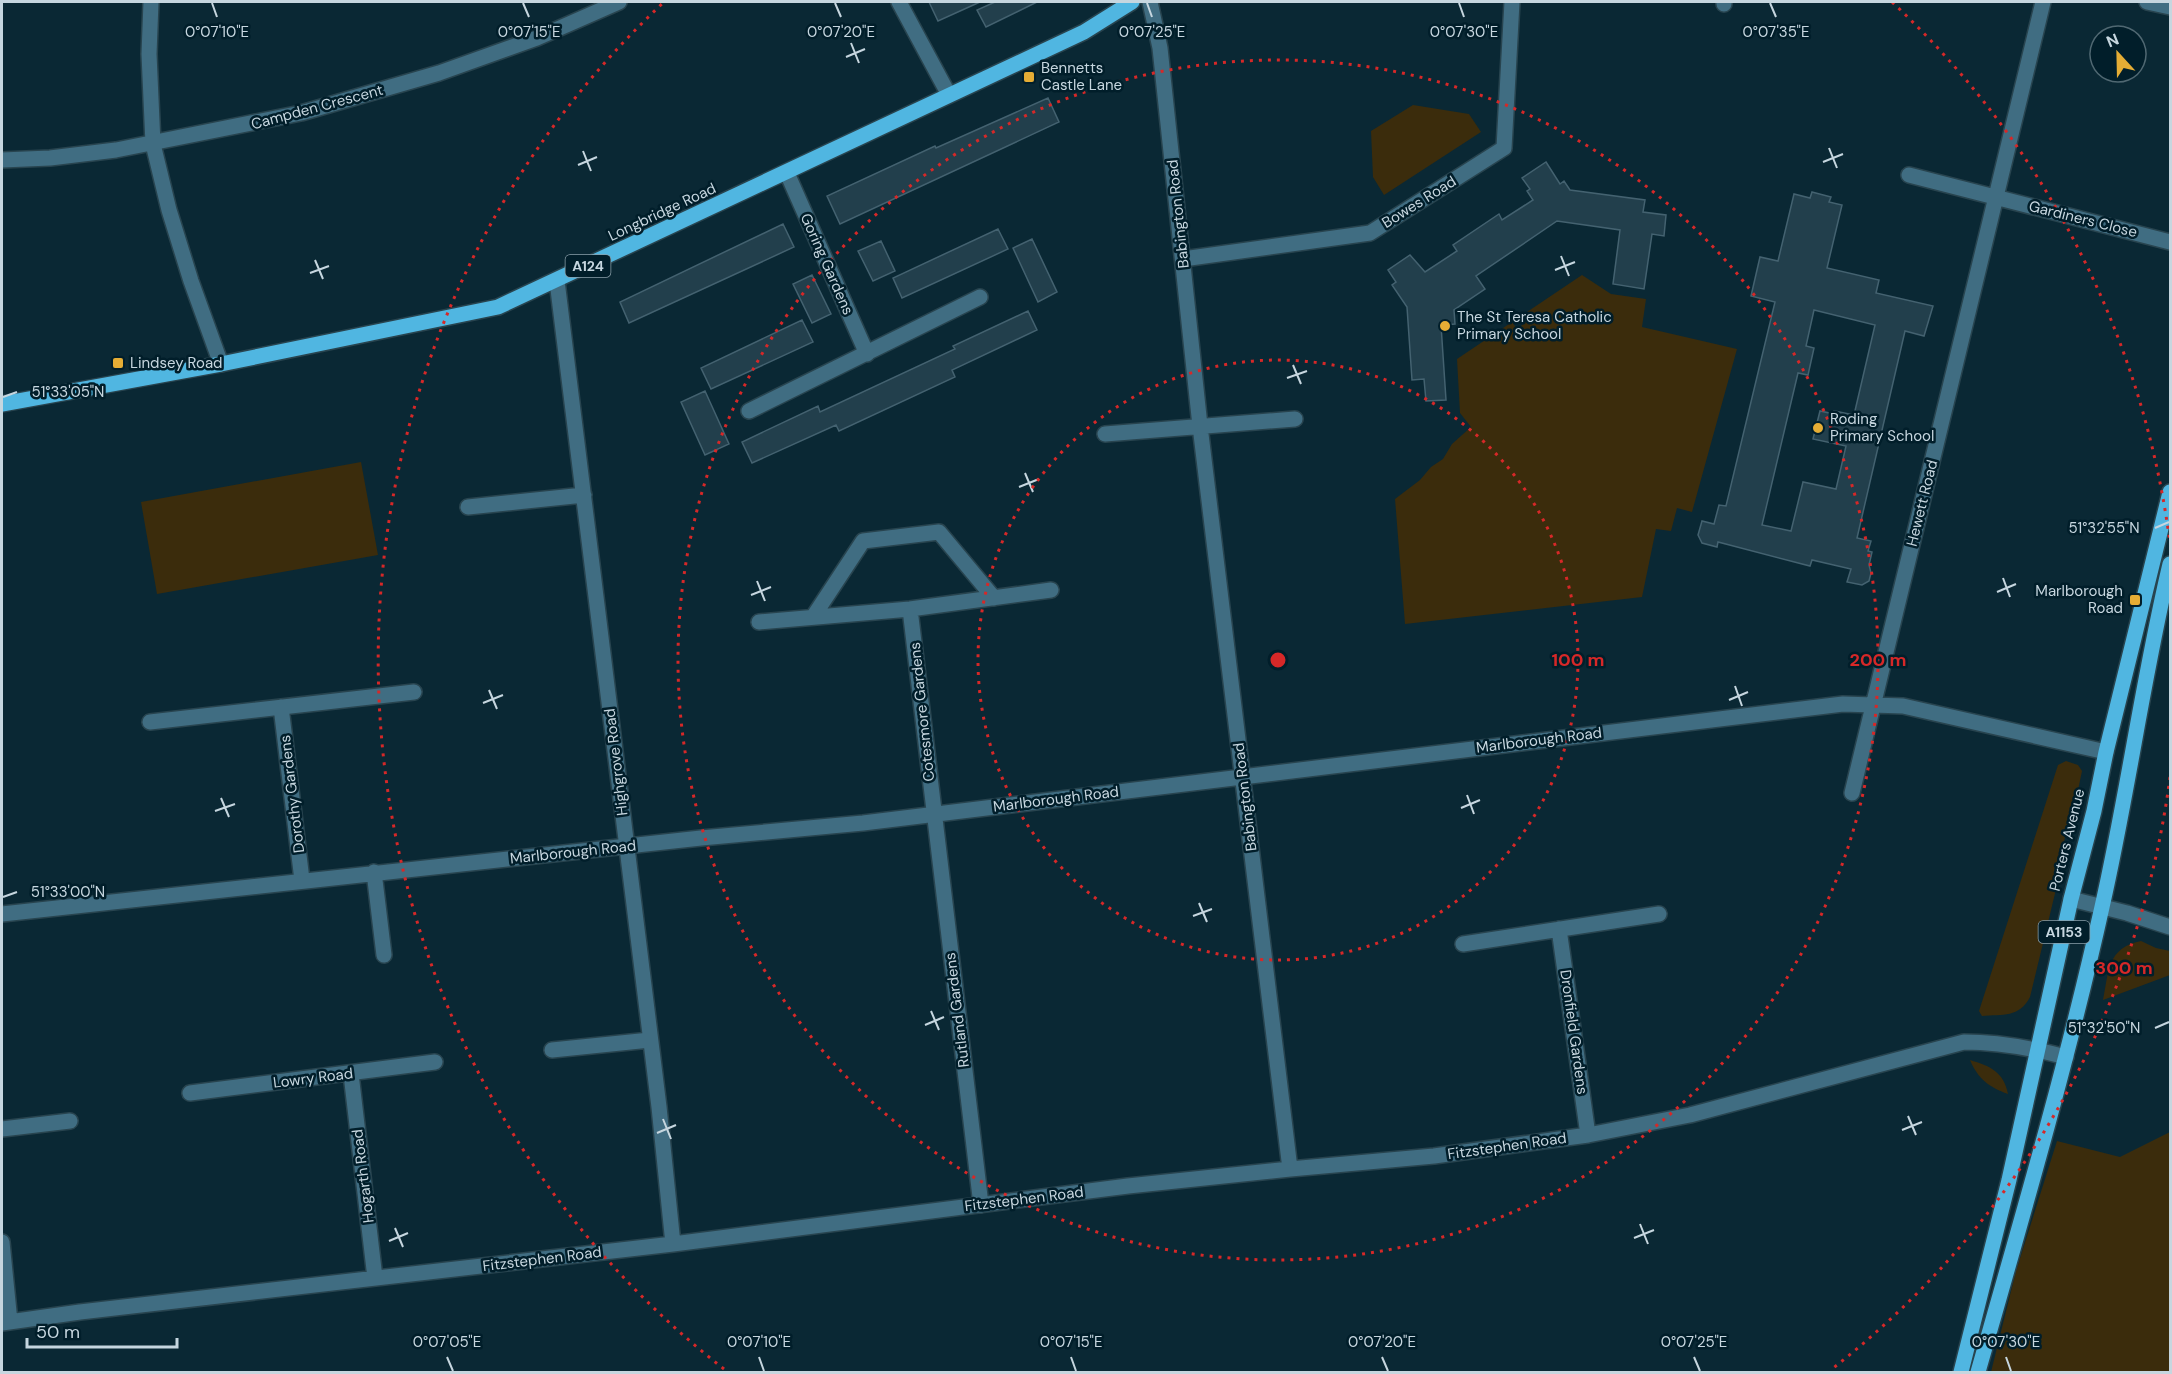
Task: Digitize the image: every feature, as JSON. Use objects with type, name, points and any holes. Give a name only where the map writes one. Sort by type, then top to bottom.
[{"type":"main road","name":"Longbridge Road","points":[[2,404],[221,364],[498,307],[1084,32],[1132,2]]},
{"type":"main road","name":"Porters Avenue","points":[[1961,1372],[2038,1049],[2071,899],[2170,492]]},
{"type":"main road","name":"A1153","points":[[1978,1372],[2066,1057],[2103,907],[2170,564]]},
{"type":"street","points":[[151,2],[148,54],[153,144],[169,210],[221,364]]},
{"type":"street","name":"Campden Crescent","points":[[2,159],[50,158],[153,144],[301,113],[439,73],[537,38],[619,2]]},
{"type":"street","points":[[899,2],[949,94]]},
{"type":"street","name":"Babington Road","points":[[1150,2],[1160,48],[1200,426],[1290,1168]]},
{"type":"street","name":"Bowes Road","points":[[1183,259],[1370,233],[1504,148],[1512,2]]},
{"type":"street","name":"Hewett Road","points":[[1852,793],[2043,2]]},
{"type":"street","points":[[2147,2],[2170,7]]},
{"type":"street","name":"Goring Gardens","points":[[787,173],[867,354]]},
{"type":"street","points":[[1909,175],[1996,197]]},
{"type":"street","name":"Gardiners Close","points":[[1996,197],[2170,242]]},
{"type":"street","name":"Highgrove Road","points":[[557,281],[673,1244]]},
{"type":"street","points":[[749,411],[980,297]]},
{"type":"street","points":[[1105,434],[1295,419]]},
{"type":"street","points":[[468,507],[584,495]]},
{"type":"street","points":[[813,617],[863,541],[939,532],[994,598]]},
{"type":"street","points":[[759,622],[910,609],[1051,591]]},
{"type":"street","name":"Cotesmore Gardens","points":[[910,609],[933,815]]},
{"type":"street","points":[[150,722],[414,692]]},
{"type":"street","name":"Marlborough Road","points":[[2,914],[374,872],[436,868],[626,846],[863,823],[1843,704],[1903,706],[2106,752]]},
{"type":"street","name":"Dorothy Gardens","points":[[281,707],[302,880]]},
{"type":"street","name":"Rutland Gardens","points":[[933,815],[981,1205]]},
{"type":"street","points":[[374,872],[384,955]]},
{"type":"street","points":[[2071,899],[2170,927]]},
{"type":"street","points":[[1463,944],[1659,914]]},
{"type":"street","name":"Dronfield Gardens","points":[[1559,929],[1588,1135]]},
{"type":"street","points":[[552,1050],[650,1040]]},
{"type":"street","name":"Fitzstephen Road","points":[[6,1323],[80,1312],[673,1244],[1128,1186],[1290,1168],[1434,1156],[1588,1135],[1690,1114],[1964,1042],[1997,1042],[2038,1049],[2066,1057]]},
{"type":"street","name":"Lowry Road","points":[[190,1093],[435,1062]]},
{"type":"street","name":"Hogarth Road","points":[[351,1074],[375,1278]]},
{"type":"street","points":[[2,1129],[70,1121]]},
{"type":"street","points":[[2,1242],[6,1323]]},
{"type":"street","points":[[1955,1372],[1961,1372]]},
{"type":"shaded area","points":[[1413,105],[1469,114],[1481,132],[1384,195],[1373,177],[1371,131]]},
{"type":"shaded area","points":[[1582,275],[1611,294],[1646,299],[1642,327],[1737,349],[1692,512],[1677,508],[1671,531],[1656,529],[1642,597],[1405,624],[1395,499],[1443,459],[1452,444],[1471,427],[1460,413],[1457,359],[1512,322],[1517,329],[1531,318],[1527,312]]},
{"type":"shaded area","points":[[361,462],[378,555],[157,594],[141,502]]},
{"type":"shaded area","points":[[2066,761],[2078,765],[2082,771],[2071,824],[2066,830],[2058,881],[2030,997],[2026,1004],[2016,1012],[1982,1016],[1979,1011],[2058,765]]},
{"type":"shaded area","points":[[2141,941],[2170,951],[2170,975],[2103,1000],[2109,970],[2116,955],[2130,944]]},
{"type":"shaded area","points":[[1970,1060],[1995,1071],[2003,1080],[2008,1094],[1985,1082]]},
{"type":"shaded area","points":[[2170,1132],[2170,1372],[1991,1372],[2016,1271],[2057,1141],[2120,1157]]},
{"type":"building","points":[[929,2],[980,2],[938,21]]},
{"type":"building","points":[[995,2],[1037,2],[986,27],[977,10]]},
{"type":"building","points":[[1048,98],[1059,122],[840,224],[827,196],[935,146],[936,148]]},
{"type":"building","points":[[1546,162],[1560,184],[1564,181],[1570,190],[1645,200],[1643,212],[1666,215],[1664,236],[1652,234],[1644,289],[1613,284],[1620,230],[1557,221],[1476,276],[1485,289],[1454,310],[1455,324],[1441,325],[1446,400],[1426,401],[1424,379],[1412,380],[1407,307],[1392,285],[1396,282],[1388,270],[1410,255],[1425,272],[1457,251],[1453,245],[1499,214],[1502,220],[1533,200],[1527,191],[1530,189],[1522,178]]},
{"type":"building","points":[[1812,192],[1831,197],[1829,202],[1842,205],[1827,268],[1879,280],[1876,293],[1933,306],[1924,336],[1905,331],[1857,538],[1871,541],[1868,551],[1872,552],[1869,565],[1871,573],[1869,581],[1862,585],[1847,582],[1851,569],[1812,560],[1810,566],[1718,542],[1717,547],[1702,543],[1698,535],[1702,521],[1714,524],[1719,505],[1726,506],[1775,302],[1751,296],[1760,257],[1778,261],[1794,194],[1810,198]],"holes":[[[1814,310],[1875,325],[1854,415],[1820,411],[1813,439],[1846,446],[1836,489],[1803,482],[1791,531],[1762,525],[1798,373],[1808,375],[1814,348],[1806,346]]]},
{"type":"building","points":[[783,224],[794,247],[629,323],[620,302]]},
{"type":"building","points":[[998,229],[1008,249],[902,298],[893,278]]},
{"type":"building","points":[[1032,239],[1057,292],[1038,302],[1013,248]]},
{"type":"building","points":[[881,241],[895,271],[873,281],[858,251]]},
{"type":"building","points":[[812,275],[831,314],[812,323],[793,284]]},
{"type":"building","points":[[1028,311],[1037,330],[952,370],[955,377],[839,431],[836,425],[752,463],[742,442],[818,406],[820,412],[955,349],[953,346]]},
{"type":"building","points":[[802,320],[813,342],[711,389],[701,368]]},
{"type":"building","points":[[705,391],[729,444],[705,455],[681,402]]},
{"type":"place","name":"Bennetts Castle Lane","points":[[1029,77]]},
{"type":"place","name":"The St Teresa Catholic Primary School","points":[[1445,326]]},
{"type":"place","name":"Lindsey Road","points":[[118,363]]},
{"type":"place","name":"Roding Primary School","points":[[1818,428]]},
{"type":"place","name":"Marlborough Road","points":[[2135,600]]}]
